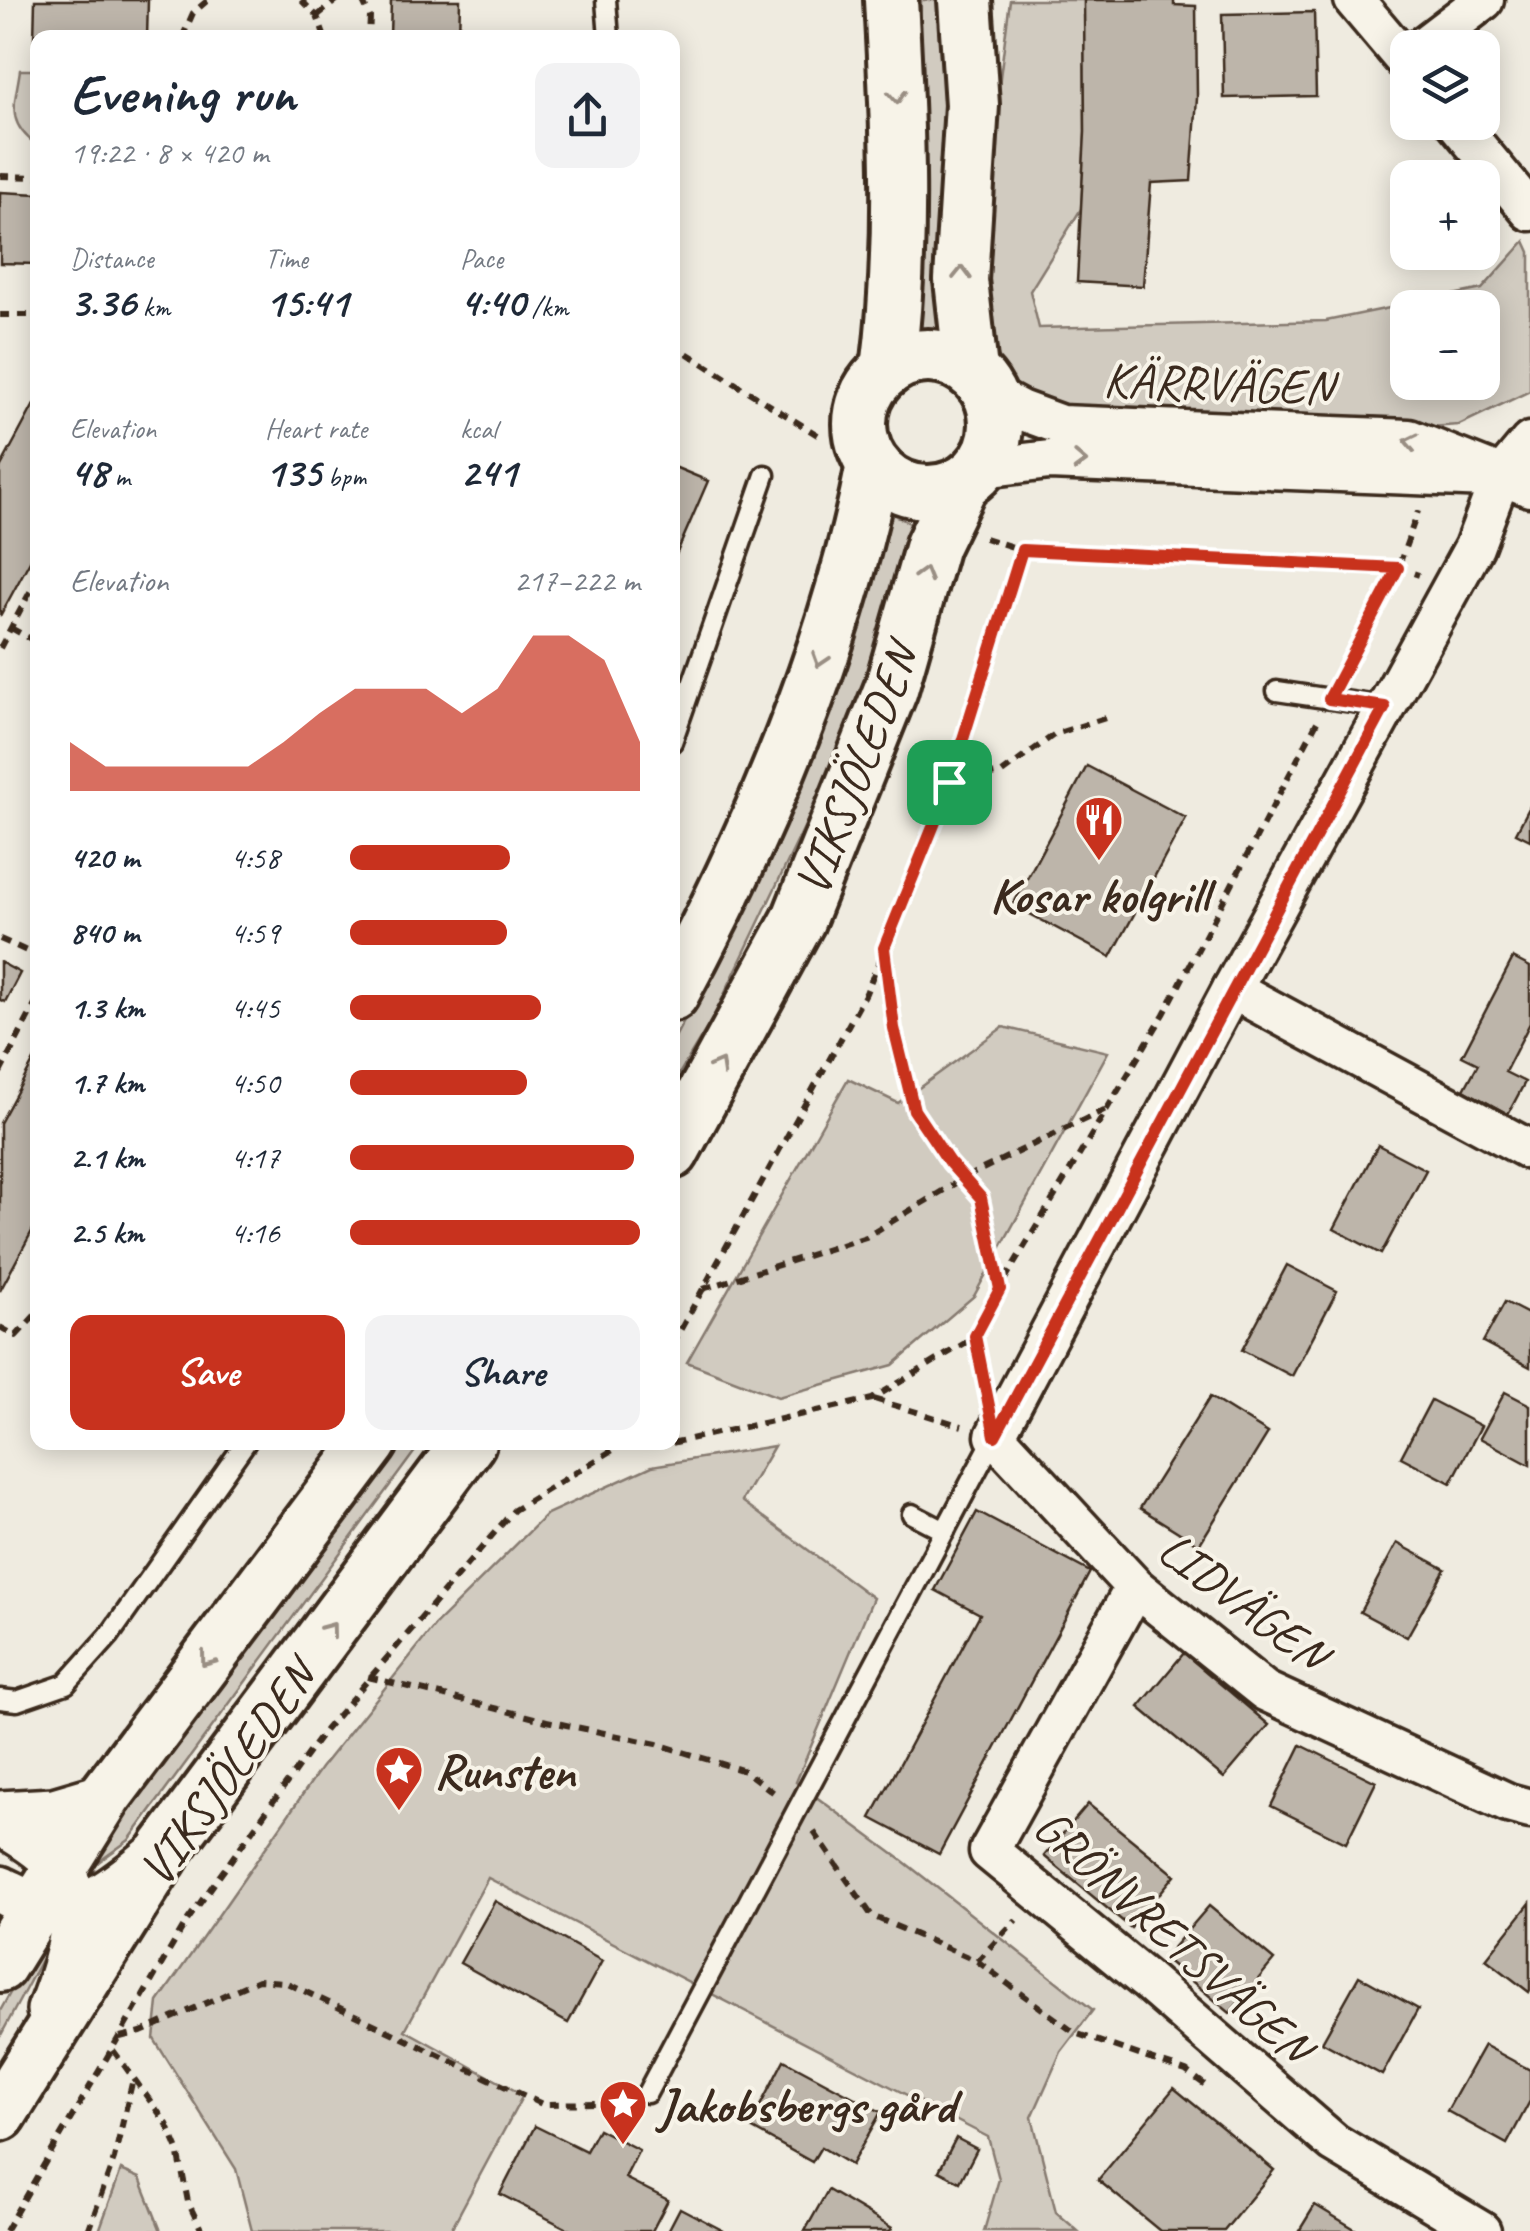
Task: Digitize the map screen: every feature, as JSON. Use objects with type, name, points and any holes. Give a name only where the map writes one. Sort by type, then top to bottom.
[{"type":"main road","points":[[888,369],[900,153],[891,0]]},
{"type":"main road","points":[[964,0],[972,105],[960,280],[980,382],[997,426],[972,495],[910,490],[890,481],[873,464],[864,448],[860,425],[866,396],[888,369],[917,356],[942,357],[980,382]]},
{"type":"main road","name":"VIKSJÖLEDEN","points":[[680,979],[725,896],[817,669],[863,516],[873,464]]},
{"type":"main road","name":"VIKSJÖLEDEN","points":[[680,1137],[798,922],[890,689],[932,545],[972,495]]},
{"type":"main road","name":"VIKSJÖLEDEN","points":[[0,1965],[105,1796],[364,1450]]},
{"type":"main road","name":"VIKSJÖLEDEN","points":[[0,2114],[168,1847],[463,1450]]},
{"type":"street","points":[[1354,0],[1390,37]]},
{"type":"street","points":[[1445,30],[1484,0]]},
{"type":"street","points":[[1471,140],[1530,211]]},
{"type":"street","name":"KÄRRVÄGEN","points":[[980,382],[1061,426],[1409,438],[1515,482]]},
{"type":"street","points":[[995,1436],[1385,707],[1474,546],[1515,482],[1530,442]]},
{"type":"street","name":"KÄRRVÄGEN","points":[[972,495],[1049,460],[1376,471],[1515,482]]},
{"type":"street","points":[[1232,989],[1530,1150]]},
{"type":"street","name":"LIDVÄGEN","points":[[995,1436],[1135,1587],[1265,1691],[1508,1803],[1530,1809]]},
{"type":"street","name":"GRÖNVRETSVÄGEN","points":[[1135,1587],[989,1851],[1334,2143],[1480,2231]]},
{"type":"street","points":[[0,1818],[54,1812],[105,1796]]},
{"type":"street","points":[[0,1818],[46,1852],[43,1893],[69,1962],[29,2064]]},
{"type":"street","points":[[43,1893],[110,1891],[168,1847]]},
{"type":"lane","points":[[606,0],[608,30]]},
{"type":"lane","points":[[680,719],[765,475]]},
{"type":"lane","points":[[1277,691],[1385,707]]},
{"type":"lane","points":[[647,2093],[995,1436]]},
{"type":"lane","points":[[0,1699],[17,1702],[66,1684],[109,1636],[240,1450]]},
{"type":"lane","points":[[912,1514],[945,1532]]},
{"type":"path","points":[[186,30],[193,13],[208,0]]},
{"type":"path","points":[[300,0],[317,16],[321,30]]},
{"type":"path","points":[[317,16],[338,0]]},
{"type":"path","points":[[362,0],[370,16],[369,30]]},
{"type":"path","points":[[0,176],[30,177]]},
{"type":"path","points":[[0,316],[30,314]]},
{"type":"path","points":[[680,349],[824,439]]},
{"type":"path","points":[[680,1441],[872,1399],[975,1336],[1164,1014],[1398,568],[1429,478]]},
{"type":"path","points":[[972,495],[1022,550],[1398,568],[1435,580]]},
{"type":"path","points":[[680,1330],[866,993],[949,782],[1022,550]]},
{"type":"path","points":[[0,648],[30,592]]},
{"type":"path","points":[[11,628],[30,639]]},
{"type":"path","points":[[949,782],[1002,774],[1055,734],[1105,718]]},
{"type":"path","points":[[0,939],[30,952]]},
{"type":"path","points":[[884,948],[894,1028],[914,1110],[981,1198],[1000,1289]]},
{"type":"path","points":[[0,1073],[30,1015]]},
{"type":"path","points":[[702,1290],[866,1236],[964,1178],[1107,1109]]},
{"type":"path","points":[[0,1327],[16,1336],[30,1321]]},
{"type":"path","points":[[872,1399],[995,1436],[975,1336]]},
{"type":"path","points":[[5,2231],[188,1921],[325,1730],[514,1510],[612,1450]]},
{"type":"path","points":[[977,1961],[1041,1894]]},
{"type":"path","points":[[120,2037],[141,2032],[258,1980],[285,1982],[542,2104],[598,2103],[647,2093]]},
{"type":"path","points":[[113,2050],[167,2124],[178,2150],[188,2202],[202,2231]]},
{"type":"path","points":[[88,2231],[114,2159],[133,2077]]},
{"type":"shaded area","points":[[921,0],[942,0],[951,343],[936,337],[914,338]]},
{"type":"shaded area","points":[[1010,0],[1084,0],[1081,209],[1030,291],[1039,328],[1326,321],[1390,308],[1390,400],[1500,400],[1500,290],[1477,290],[1525,241],[1530,252],[1530,391],[1459,425],[1400,429],[1076,411],[1035,400],[1013,384],[986,350],[971,302]]},
{"type":"shaded area","points":[[20,70],[30,70],[30,139],[16,120]]},
{"type":"shaded area","points":[[879,507],[917,527],[852,727],[713,1018],[680,1072],[680,1028]]},
{"type":"shaded area","points":[[1003,1027],[1108,1052],[974,1296],[893,1365],[778,1397],[687,1362],[848,1079],[898,1103]]},
{"type":"shaded area","points":[[774,1446],[742,1501],[873,1598],[796,1782],[1093,2010],[1061,2052],[1032,2117],[1056,2212],[1078,2231],[984,2231],[999,2179],[988,2137],[488,1878],[405,2030],[523,2095],[450,2231],[252,2231],[236,2169],[154,2039],[158,2002],[321,1768],[436,1624],[547,1514],[652,1466]]},
{"type":"shaded area","points":[[388,1450],[416,1450],[129,1840],[90,1868],[117,1817]]},
{"type":"shaded area","points":[[45,1937],[49,1945],[0,2037],[0,2011]]},
{"type":"shaded area","points":[[121,2170],[140,2178],[161,2231],[99,2231]]},
{"type":"building","points":[[35,0],[148,0],[147,30],[34,30]]},
{"type":"building","points":[[391,0],[460,0],[459,30],[390,30]]},
{"type":"building","points":[[1084,0],[1174,0],[1174,5],[1196,6],[1197,98],[1191,181],[1151,183],[1143,286],[1077,282],[1085,132]]},
{"type":"building","points":[[1314,12],[1316,96],[1224,98],[1222,14]]},
{"type":"building","points":[[0,192],[30,194],[30,264],[0,263]]},
{"type":"building","points":[[30,412],[30,561],[0,616],[0,468]]},
{"type":"building","points":[[680,469],[708,481],[680,546]]},
{"type":"building","name":"Kosar kolgrill","points":[[1087,766],[1186,818],[1111,957],[1013,905]]},
{"type":"building","points":[[1530,806],[1530,840],[1516,833]]},
{"type":"building","points":[[1513,958],[1530,967],[1530,1023],[1505,1072],[1525,1082],[1508,1114],[1464,1090],[1478,1064],[1462,1056]]},
{"type":"building","points":[[0,962],[20,973],[5,1002],[0,1000]]},
{"type":"building","points":[[30,1068],[30,1235],[0,1291],[0,1123]]},
{"type":"building","points":[[1378,1145],[1426,1170],[1381,1254],[1334,1229]]},
{"type":"building","points":[[1287,1265],[1337,1291],[1292,1376],[1242,1350]]},
{"type":"building","points":[[1505,1302],[1530,1315],[1530,1367],[1483,1342]]},
{"type":"building","points":[[1505,1392],[1530,1405],[1530,1465],[1480,1438]]},
{"type":"building","points":[[1210,1397],[1268,1433],[1199,1545],[1140,1508]]},
{"type":"building","points":[[1431,1400],[1481,1426],[1451,1483],[1401,1457]]},
{"type":"building","points":[[977,1512],[1090,1572],[939,1854],[871,1818],[980,1614],[935,1590]]},
{"type":"building","points":[[1397,1543],[1445,1569],[1407,1637],[1360,1612]]},
{"type":"building","points":[[1184,1653],[1269,1725],[1224,1778],[1139,1707]]},
{"type":"building","points":[[1301,1745],[1376,1782],[1346,1843],[1271,1806]]},
{"type":"building","points":[[1088,1804],[1175,1875],[1131,1928],[1044,1856]]},
{"type":"building","points":[[495,1901],[602,1961],[568,2023],[460,1963]]},
{"type":"building","points":[[1530,1903],[1530,1990],[1529,1992],[1486,1959]]},
{"type":"building","points":[[1209,1906],[1274,1960],[1230,2013],[1164,1958]]},
{"type":"building","points":[[1359,1976],[1418,2009],[1382,2075],[1322,2042]]},
{"type":"building","points":[[1484,2045],[1530,2070],[1530,2101],[1507,2144],[1447,2111]]},
{"type":"building","points":[[784,2060],[881,2112],[851,2165],[821,2147],[812,2162],[749,2127]]},
{"type":"building","points":[[1174,2088],[1274,2170],[1224,2231],[1160,2231],[1098,2180]]},
{"type":"building","points":[[535,2126],[586,2151],[598,2129],[639,2150],[625,2178],[668,2200],[652,2231],[572,2231],[500,2194]]},
{"type":"building","points":[[956,2138],[977,2149],[960,2182],[939,2171]]},
{"type":"building","points":[[828,2190],[892,2228],[805,2231]]},
{"type":"building","points":[[1315,2205],[1358,2231],[1299,2231]]},
{"type":"building","points":[[680,2208],[724,2231],[668,2231]]},
{"type":"place","name":"Kosar kolgrill","points":[[1099,862]]},
{"type":"place","name":"Runsten","points":[[399,1812]]},
{"type":"place","name":"Jakobsbergs gård","points":[[623,2146]]},
{"type":"route","points":[[1022,550],[1398,568],[1329,699],[1385,707],[995,1436],[975,1336],[1000,1289],[981,1198],[949,1162],[914,1110],[894,1028],[884,948],[949,782],[1022,550]]}]
